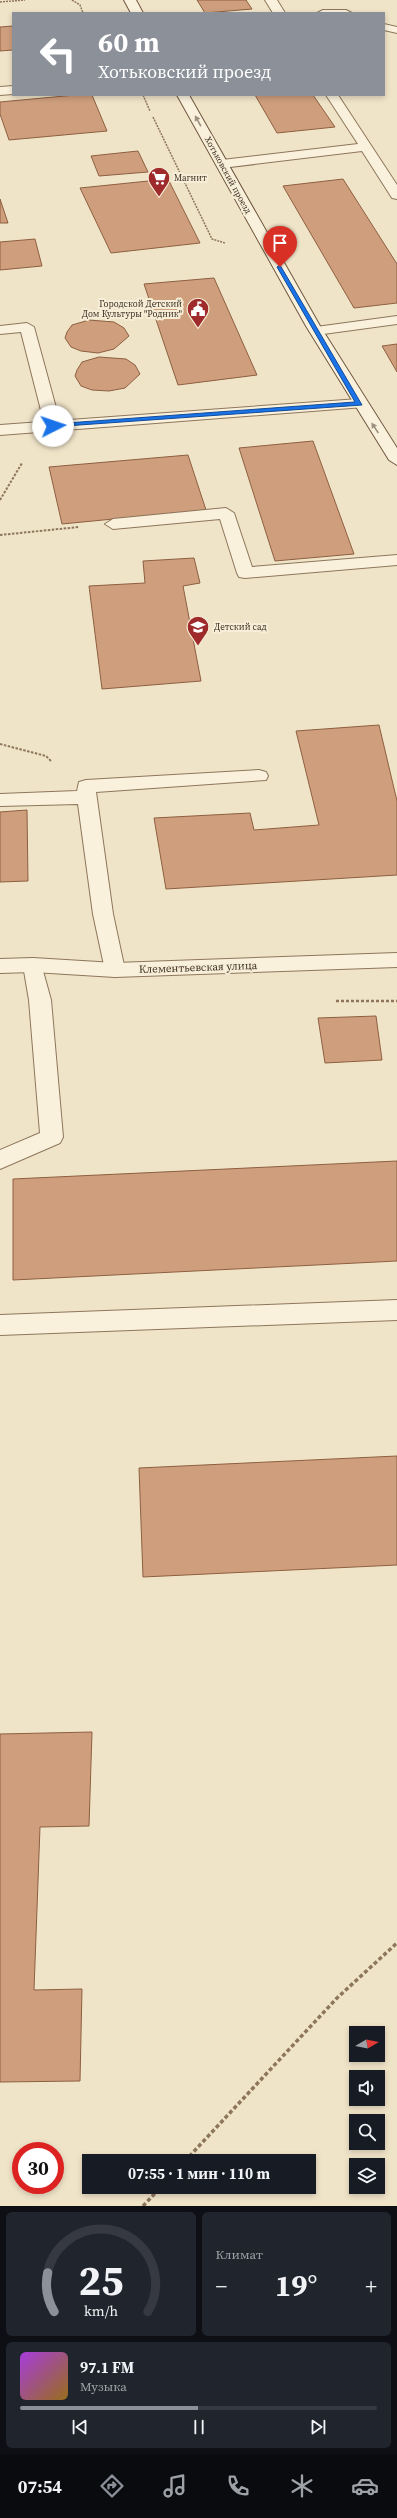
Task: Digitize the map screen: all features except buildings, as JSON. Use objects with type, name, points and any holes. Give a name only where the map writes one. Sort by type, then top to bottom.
[{"type":"main road","points":[[130,0],[137,12]]},
{"type":"main road","points":[[271,0],[278,12]]},
{"type":"main road","points":[[385,27],[397,30]]},
{"type":"main road","points":[[0,91],[12,90]]},
{"type":"main road","name":"Хотьковский проезд","points":[[184,96],[316,331],[359,404],[397,460]]},
{"type":"main road","points":[[333,96],[397,195]]},
{"type":"main road","points":[[222,164],[365,147]]},
{"type":"main road","points":[[316,331],[397,320]]},
{"type":"main road","points":[[0,330],[27,327],[53,426]]},
{"type":"main road","points":[[0,430],[359,404]]},
{"type":"main road","points":[[113,524],[226,513],[245,573],[397,560]]},
{"type":"main road","points":[[115,970],[103,914],[86,786],[259,776]]},
{"type":"main road","points":[[0,800],[88,797]]},
{"type":"main road","name":"Клементьевская улица","points":[[0,966],[33,965],[115,970],[397,960]]},
{"type":"main road","points":[[0,1160],[52,1137],[40,1000],[33,965]]},
{"type":"main road","points":[[0,1325],[397,1310]]},
{"type":"path","points":[[0,2],[25,0]]},
{"type":"path","points":[[72,0],[80,5],[83,12]]},
{"type":"path","points":[[143,96],[212,239],[226,243]]},
{"type":"path","points":[[0,500],[24,459]]},
{"type":"path","points":[[0,536],[113,524]]},
{"type":"path","points":[[192,2154],[337,1998],[397,1943]]},
{"type":"path","points":[[144,2206],[155,2194]]},
{"type":"place","name":"Магнит","points":[[159,198]]},
{"type":"place","name":"Городской Детский Дом Культуры \"Родник\"","points":[[198,328]]},
{"type":"place","name":"Детский сад","points":[[198,646]]},
{"type":"route","points":[[53,426],[359,404],[280,267]]}]
